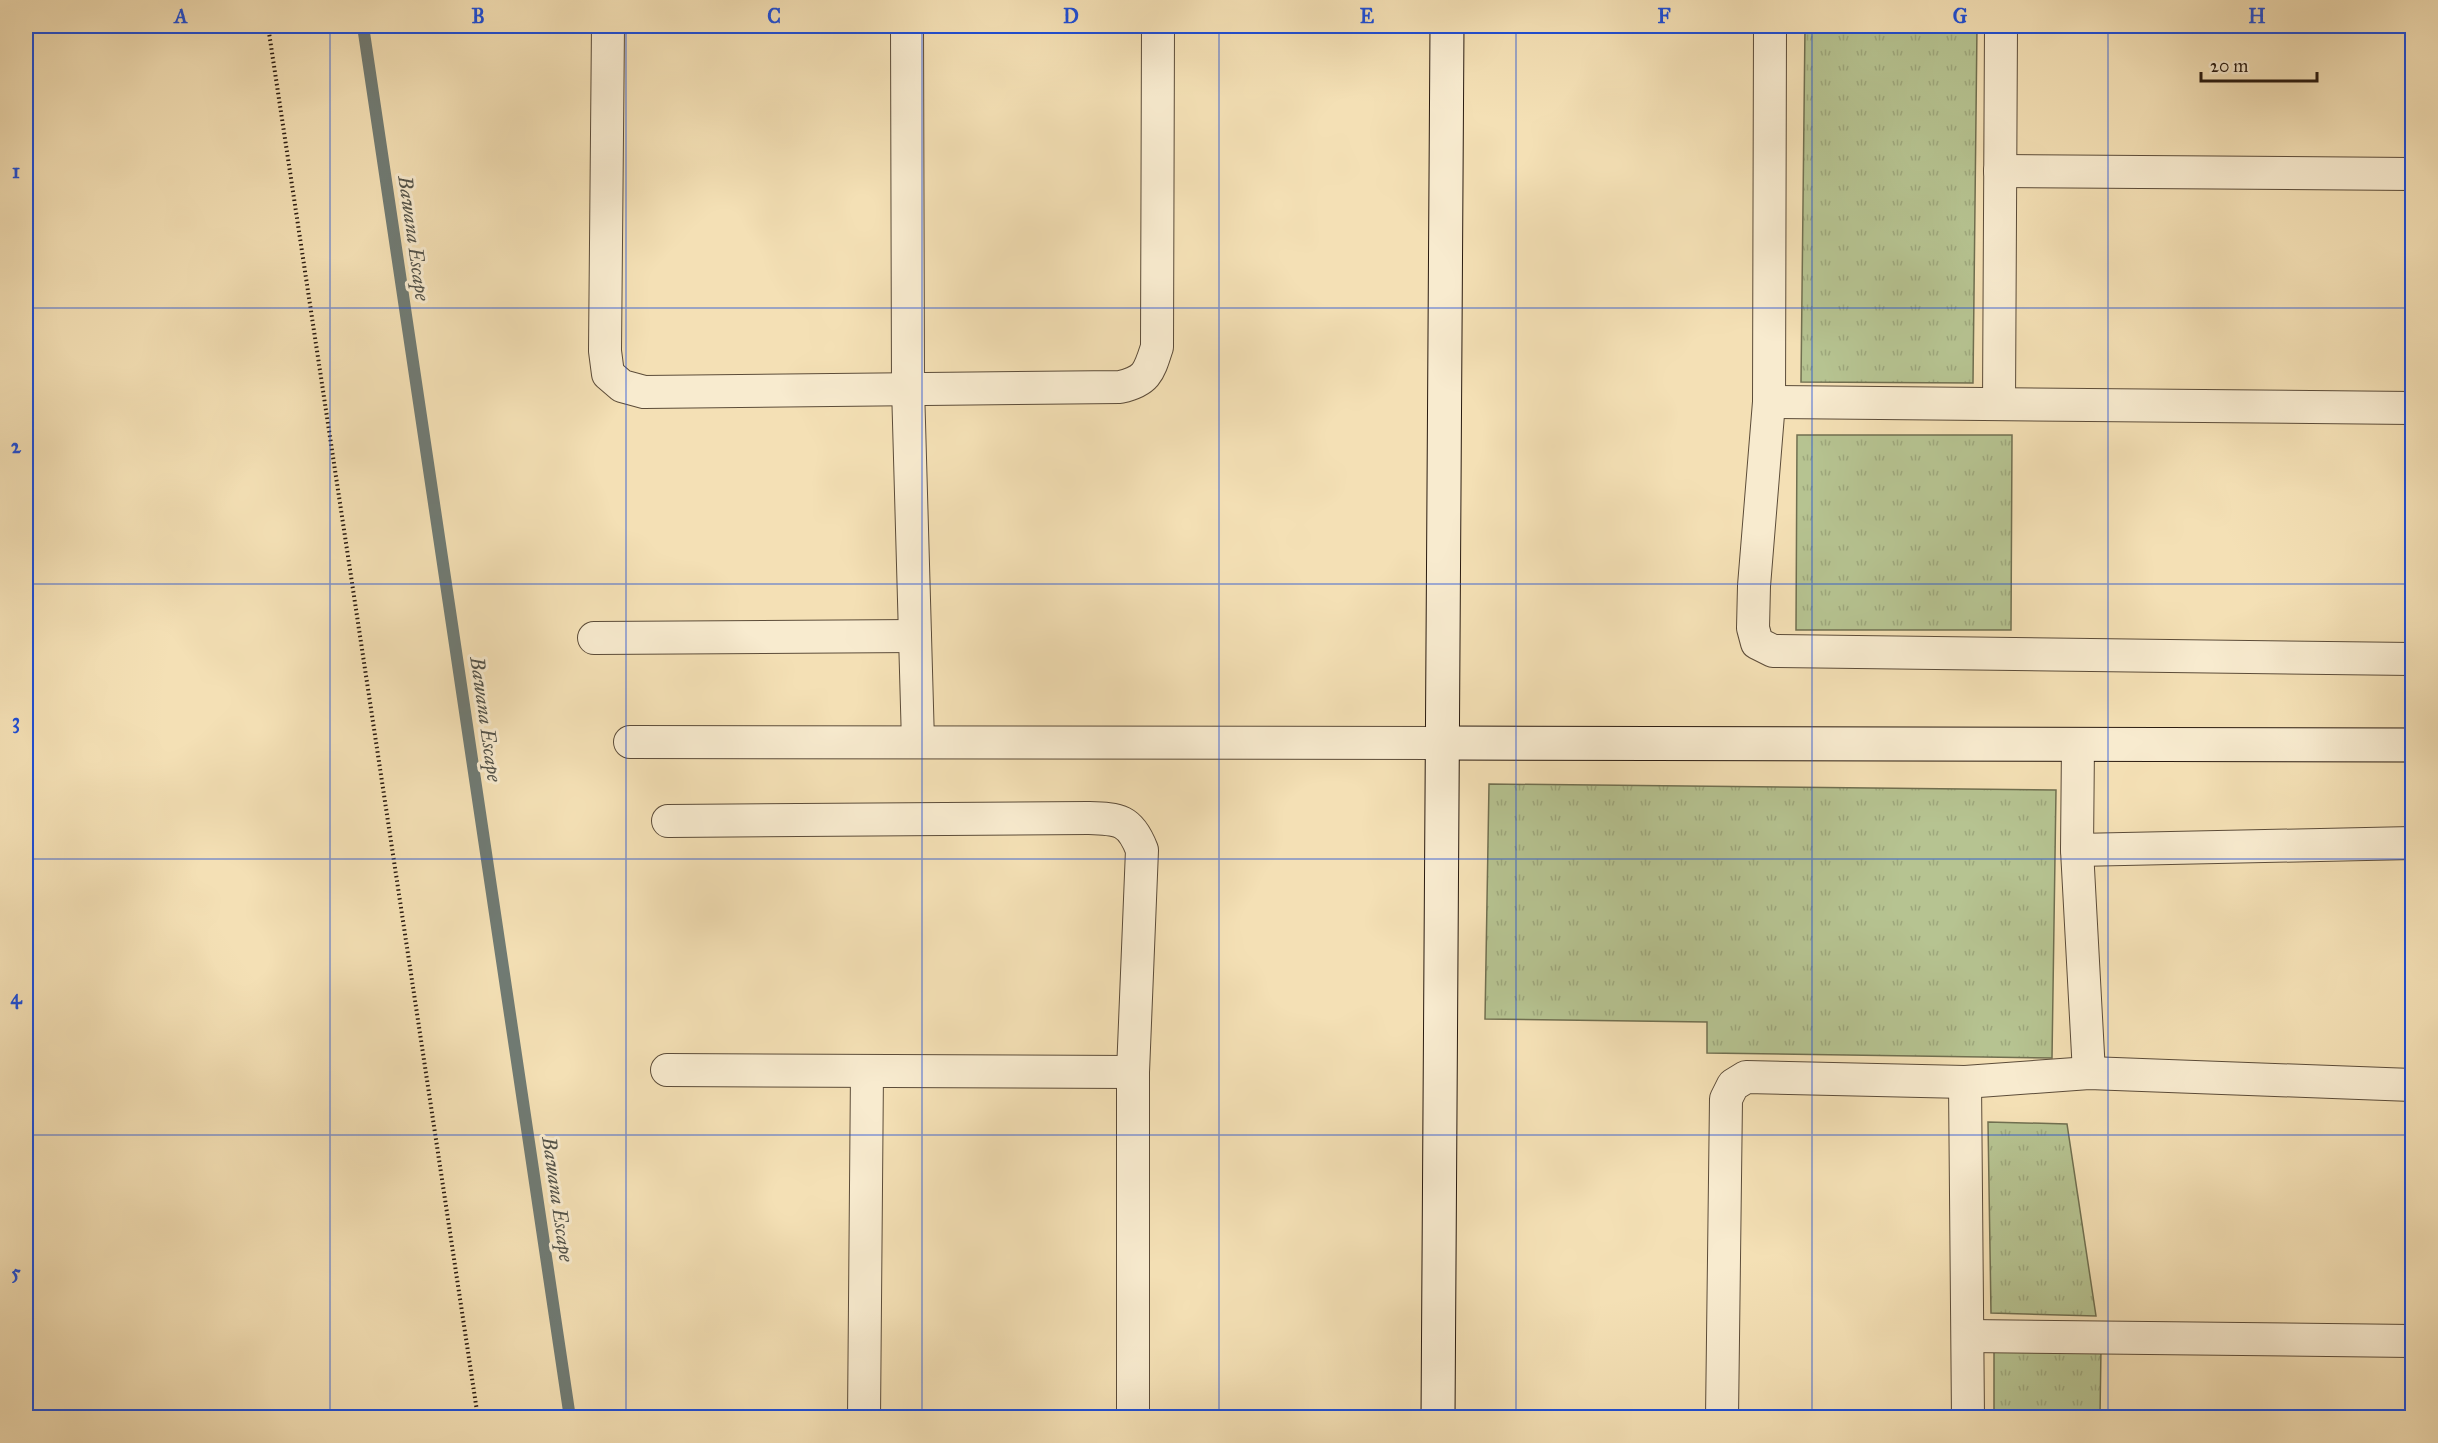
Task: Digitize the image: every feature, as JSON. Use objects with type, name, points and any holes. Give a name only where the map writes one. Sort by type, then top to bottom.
[{"type":"street","points":[[608,26],[605,351],[608,375],[621,386],[644,392],[908,387],[1120,387],[1136,383],[1149,371],[1157,347],[1158,26]]},
{"type":"street","points":[[906,26],[908,387],[918,742]]},
{"type":"street","points":[[1438,1418],[1447,26]]},
{"type":"street","points":[[1770,26],[1769,402],[1754,586],[1753,628],[1757,643],[1773,651],[2412,658]]},
{"type":"street","points":[[1999,404],[2001,26]]},
{"type":"street","points":[[2000,171],[2412,174]]},
{"type":"street","points":[[1769,402],[2412,408]]},
{"type":"street","points":[[594,638],[915,636]]},
{"type":"street","points":[[630,741],[2412,745]]},
{"type":"street","points":[[2078,744],[2077,850],[2089,1073]]},
{"type":"street","points":[[668,821],[1088,818],[1122,822],[1134,831],[1142,850],[1133,1072],[1133,1418]]},
{"type":"street","points":[[2077,850],[2412,843]]},
{"type":"street","points":[[667,1070],[1133,1072]]},
{"type":"street","points":[[864,1418],[867,1071]]},
{"type":"street","points":[[1722,1418],[1726,1099],[1733,1085],[1746,1077],[1965,1082],[2089,1073],[2412,1085]]},
{"type":"street","points":[[1965,1082],[1968,1418]]},
{"type":"street","points":[[1969,1336],[2412,1341]]},
{"type":"path","points":[[268,26],[478,1418]]},
{"type":"green space","points":[[1805,26],[1977,26],[1973,383],[1801,382]]},
{"type":"green space","points":[[1797,435],[2012,435],[2011,630],[1796,630]]},
{"type":"green space","points":[[1489,784],[2056,790],[2052,1058],[1707,1053],[1707,1022],[1485,1019]]},
{"type":"green space","points":[[1988,1122],[2067,1124],[2096,1316],[1991,1313]]},
{"type":"green space","points":[[1994,1347],[2101,1348],[2100,1417],[1994,1418]]},
{"type":"waterway","name":"Bawana Escape","points":[[363,26],[570,1418]]}]
